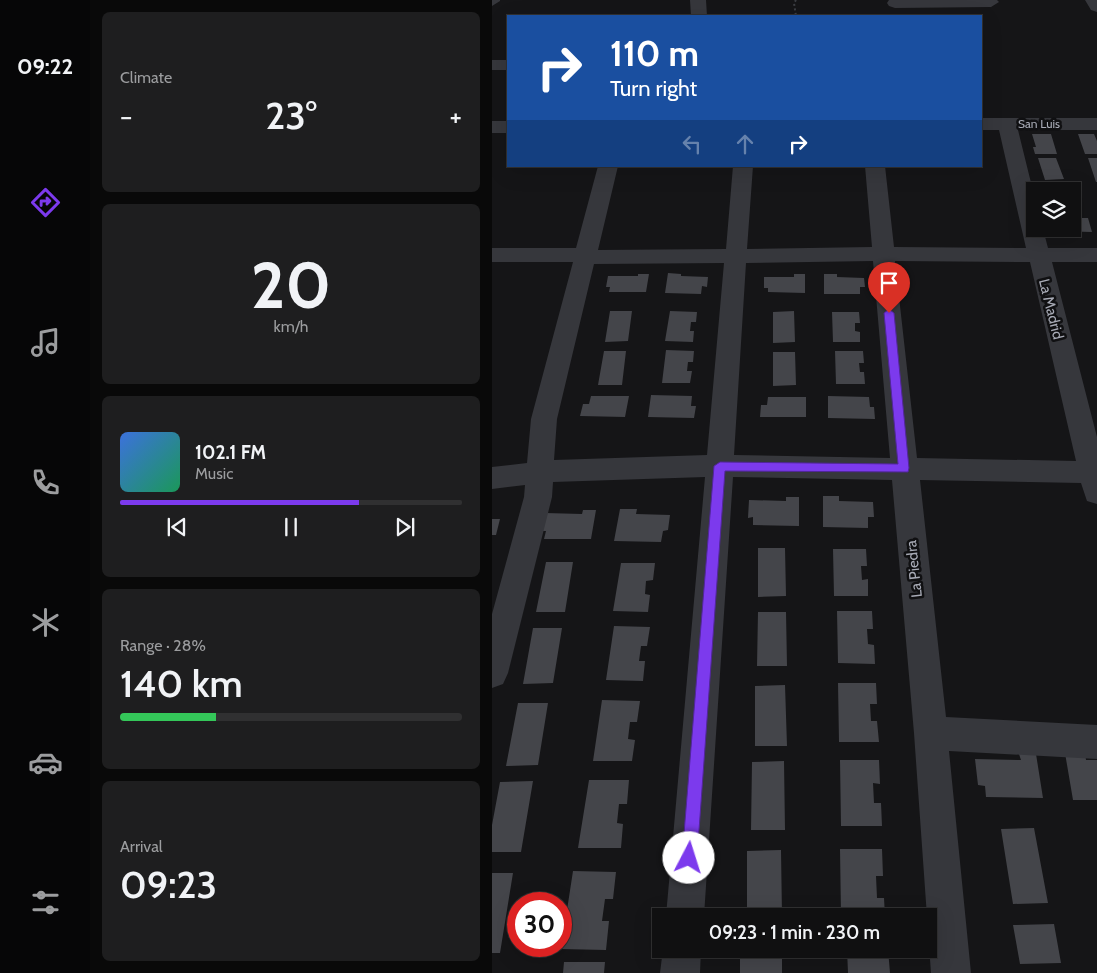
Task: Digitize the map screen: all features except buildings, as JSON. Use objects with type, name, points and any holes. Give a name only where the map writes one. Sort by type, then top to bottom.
[{"type":"street","points":[[698,0],[699,15]]},
{"type":"street","points":[[1093,0],[1096,7]]},
{"type":"street","points":[[896,7],[991,2]]},
{"type":"street","points":[[492,65],[507,65]]},
{"type":"street","name":"San Luis","points":[[982,124],[1096,124]]},
{"type":"street","name":"La Madrid","points":[[1007,124],[1037,254],[1095,479]]},
{"type":"street","points":[[492,127],[507,126]]},
{"type":"street","points":[[492,674],[538,497],[544,419],[608,167]]},
{"type":"street","points":[[686,908],[743,167]]},
{"type":"street","name":"La Piedra","points":[[875,167],[931,733],[951,973]]},
{"type":"street","points":[[492,255],[584,255],[603,258],[883,254],[1096,255]]},
{"type":"street","points":[[492,478],[539,472],[720,466],[904,468],[1095,479]]},
{"type":"street","points":[[931,733],[1096,742]]},
{"type":"street","points":[[680,973],[681,958]]},
{"type":"path","points":[[796,0],[794,3],[796,15]]},
{"type":"route","points":[[689,858],[720,466],[904,468],[889,313]]}]
